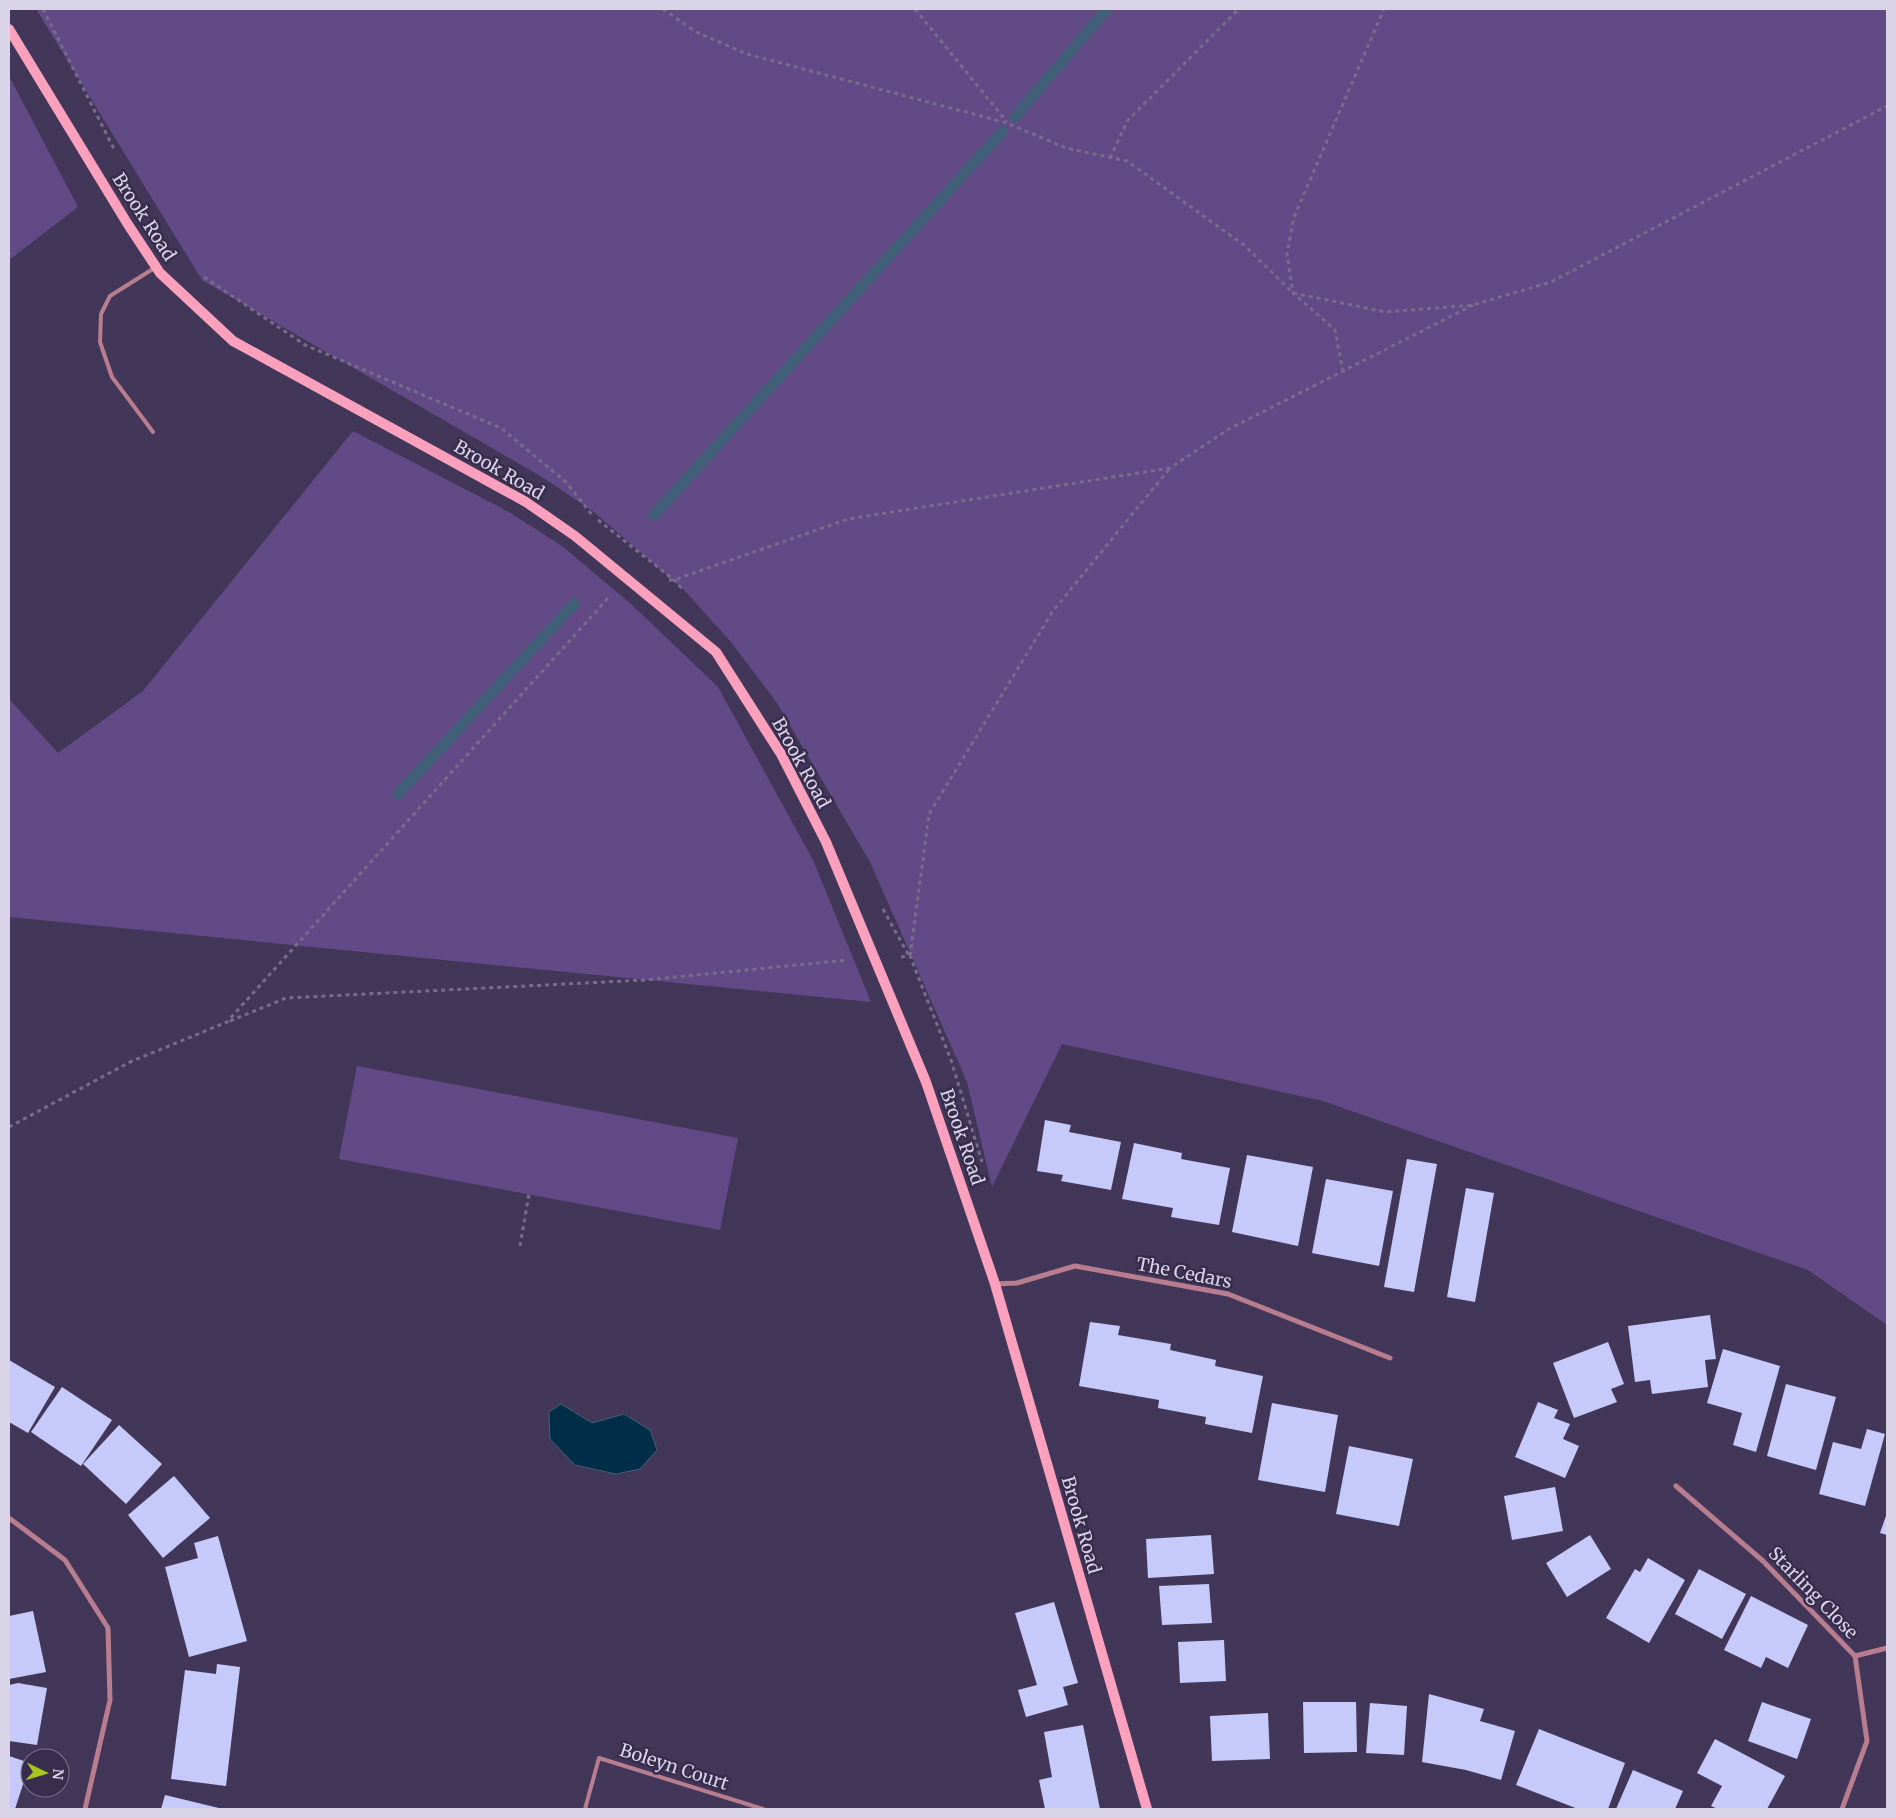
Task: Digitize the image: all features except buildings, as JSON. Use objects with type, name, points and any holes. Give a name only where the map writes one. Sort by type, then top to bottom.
[{"type":"street","name":"Brook Road","points":[[9,29],[156,267],[233,341],[526,502],[575,536],[716,652],[781,754],[826,842],[926,1082],[995,1284],[1147,1809]]},
{"type":"street","name":"The Cedars","points":[[995,1284],[1017,1283],[1075,1266],[1228,1294],[1390,1358]]},
{"type":"street","name":"Starling Close","points":[[1676,1486],[1763,1561],[1855,1656],[1867,1741],[1842,1809]]},
{"type":"street","points":[[9,1518],[65,1560],[108,1628],[110,1700],[85,1809]]},
{"type":"street","points":[[1855,1656],[1887,1648]]},
{"type":"lane","points":[[153,432],[112,377],[100,342],[101,314],[110,296],[156,267]]},
{"type":"lane","name":"Boleyn Court","points":[[585,1809],[599,1758],[763,1809]]},
{"type":"path","points":[[43,9],[118,157]]},
{"type":"path","points":[[663,9],[696,32],[747,54],[1007,123],[1066,148],[1127,161],[1244,246],[1293,294],[1335,330],[1343,372]]},
{"type":"path","points":[[915,9],[1007,123]]},
{"type":"path","points":[[1110,158],[1128,120],[1239,9]]},
{"type":"path","points":[[1293,294],[1287,254],[1294,217],[1384,9]]},
{"type":"path","points":[[910,956],[929,814],[1053,610],[1170,468],[1229,429],[1473,305],[1552,282],[1887,106]]},
{"type":"path","points":[[198,273],[305,345],[501,428],[566,482],[592,515],[575,536]]},
{"type":"path","points":[[1293,294],[1386,312],[1473,305]]},
{"type":"path","points":[[227,1022],[626,578],[674,580],[848,519],[1170,468]]},
{"type":"path","points":[[9,1127],[130,1062],[286,998],[645,980],[873,957]]},
{"type":"path","points":[[520,1246],[529,1194]]},
{"type":"shaded area","points":[[36,9],[1887,9],[1887,1325],[1808,1270],[1323,1101],[1062,1044],[992,1187],[967,1082],[870,862],[777,703],[731,642],[685,591],[594,512],[542,477],[202,280]]},
{"type":"shaded area","points":[[9,76],[78,207],[9,260]]},
{"type":"shaded area","points":[[353,431],[509,512],[562,546],[631,604],[718,687],[813,860],[871,1002],[9,917],[9,699],[58,753],[143,691]]},
{"type":"shaded area","points":[[357,1066],[738,1138],[720,1230],[339,1159]]},
{"type":"water","points":[[561,1404],[592,1423],[624,1414],[650,1430],[657,1450],[640,1469],[616,1474],[575,1465],[550,1439],[549,1412]]},
{"type":"waterway","points":[[1015,117],[1107,9]]},
{"type":"waterway","points":[[654,515],[1003,131]]},
{"type":"waterway","points":[[398,794],[574,604]]}]
